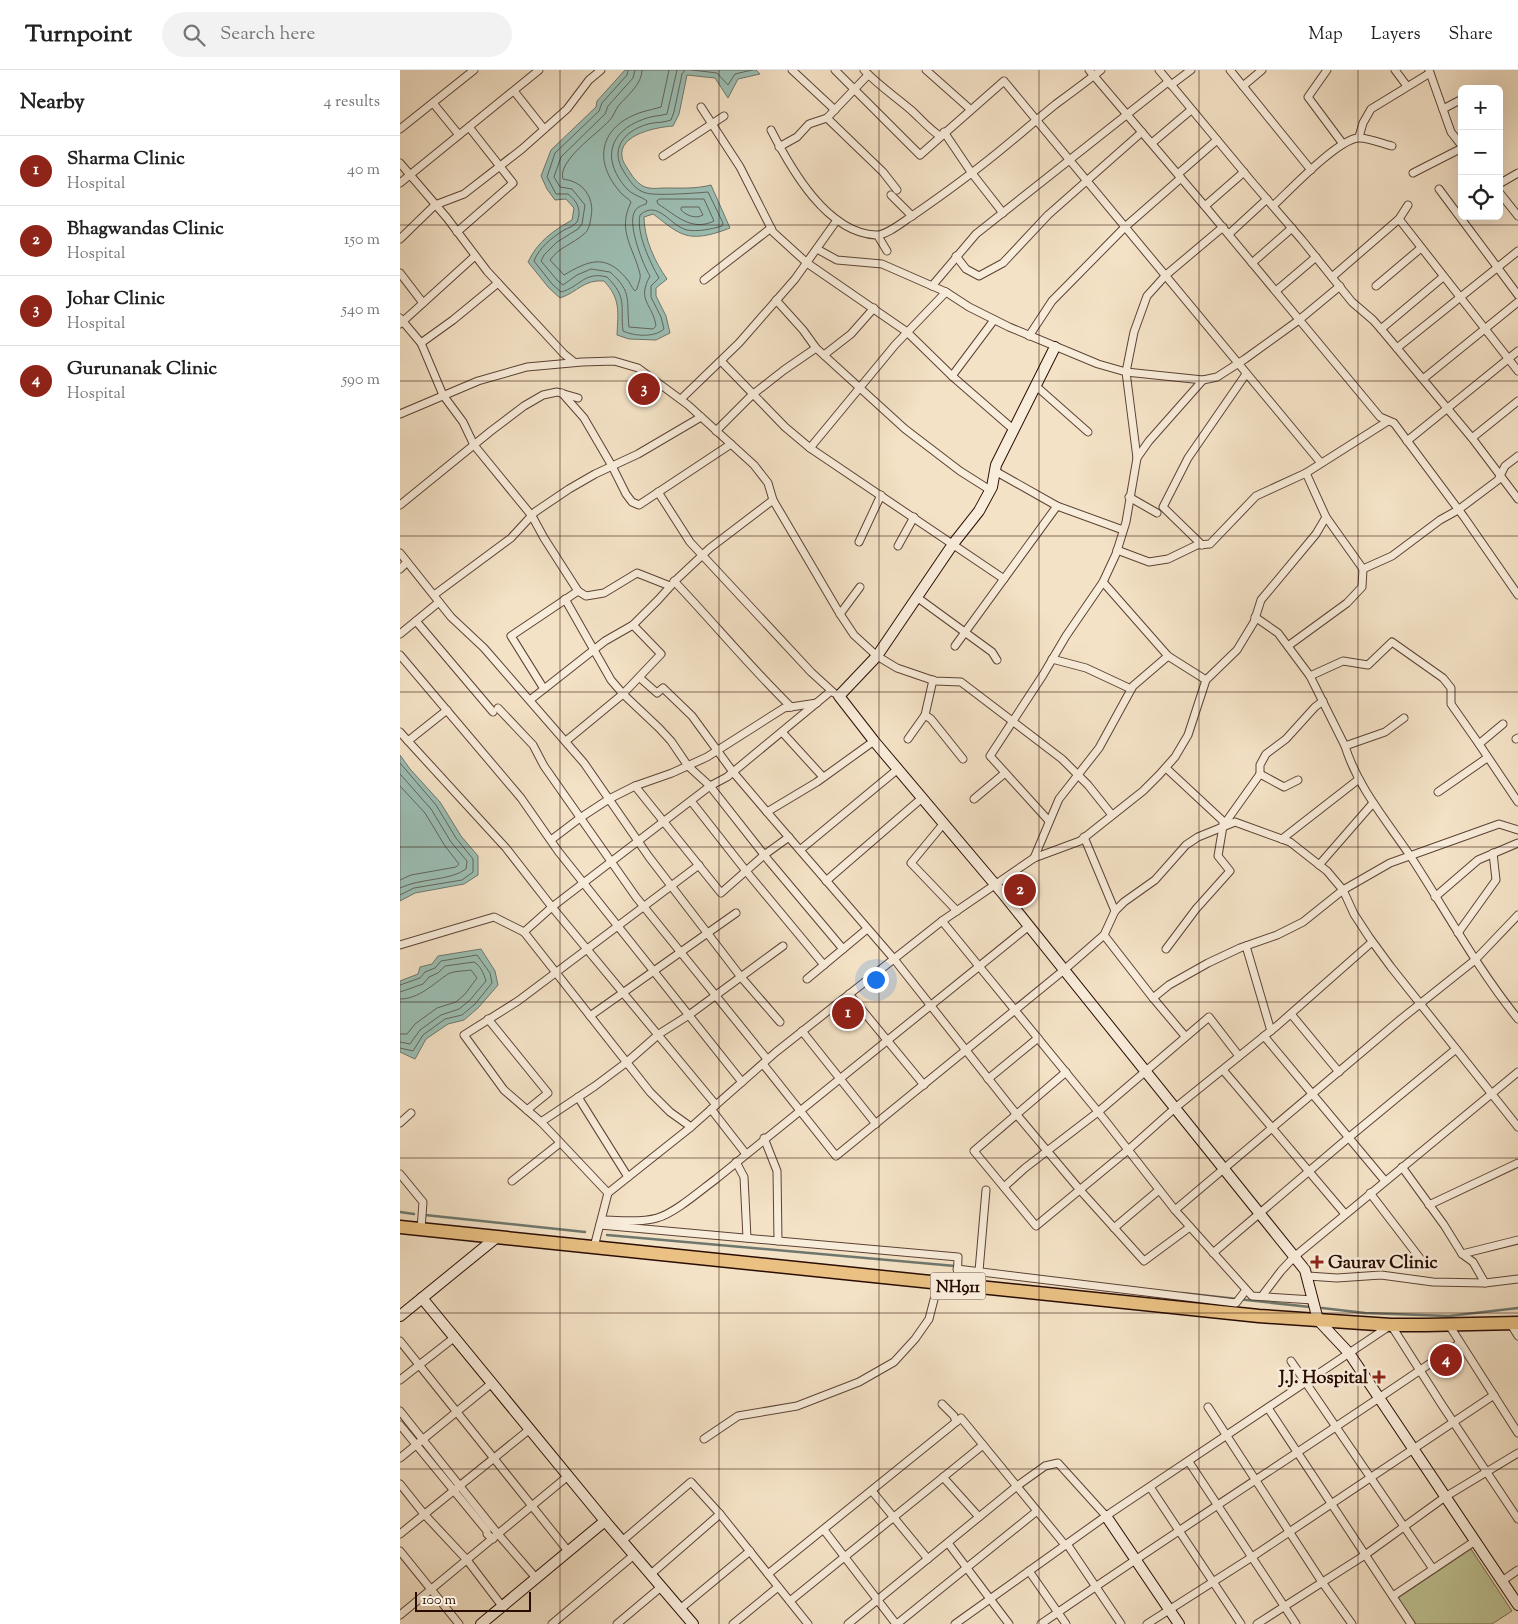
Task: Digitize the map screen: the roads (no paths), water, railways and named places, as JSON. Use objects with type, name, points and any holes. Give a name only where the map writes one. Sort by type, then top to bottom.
[{"type":"highway","name":"NH911","points":[[400,1227],[1259,1316],[1391,1325],[1514,1323]]},
{"type":"street","points":[[400,129],[474,70]]},
{"type":"street","points":[[400,183],[539,70]]},
{"type":"street","points":[[400,239],[435,205],[464,194],[500,166],[567,109],[589,80],[601,70]]},
{"type":"street","points":[[792,70],[835,110]]},
{"type":"street","points":[[835,70],[920,155],[1004,80],[1321,464]]},
{"type":"street","points":[[926,70],[970,109]]},
{"type":"street","points":[[771,130],[779,147],[804,187],[837,220],[851,230],[878,236],[912,216],[1037,120],[1092,73],[1101,70]]},
{"type":"street","points":[[1158,70],[1352,302],[1374,320],[1472,438],[1518,499]]},
{"type":"street","points":[[932,286],[976,234],[1070,160],[1190,70]]},
{"type":"street","points":[[1230,70],[1311,170]]},
{"type":"street","points":[[1243,86],[1262,70]]},
{"type":"street","points":[[1327,70],[1308,97],[1343,144]]},
{"type":"street","points":[[1395,70],[1407,86]]},
{"type":"street","points":[[779,147],[797,137],[809,124],[827,118],[855,90],[866,72],[912,111],[931,130],[942,134],[1003,213]]},
{"type":"street","points":[[1359,138],[1363,123],[1371,109],[1429,72],[1451,132],[1458,142]]},
{"type":"street","points":[[1092,73],[1229,234],[1380,418],[1394,424],[1458,510],[1518,596]]},
{"type":"street","points":[[514,91],[544,129]]},
{"type":"street","points":[[1443,109],[1458,101]]},
{"type":"street","points":[[433,103],[459,135]]},
{"type":"street","points":[[701,107],[740,166],[773,232],[807,263],[908,332],[952,376],[1014,430]]},
{"type":"street","points":[[1152,143],[1191,110]]},
{"type":"street","points":[[663,156],[724,116]]},
{"type":"street","points":[[827,118],[883,172],[894,192],[912,216]]},
{"type":"street","points":[[457,232],[513,183],[469,127]]},
{"type":"street","points":[[956,256],[966,269],[979,276],[1003,262],[1048,215],[1142,132]]},
{"type":"street","points":[[1273,206],[1311,170],[1343,144],[1359,138],[1392,146]]},
{"type":"street","points":[[1029,336],[1052,301],[1125,227],[1217,140]]},
{"type":"street","points":[[1413,173],[1458,149]]},
{"type":"street","points":[[400,163],[475,256],[574,362]]},
{"type":"street","points":[[1205,206],[1244,172]]},
{"type":"street","points":[[1503,182],[1518,173]]},
{"type":"street","points":[[1439,189],[1518,294]]},
{"type":"street","points":[[1503,197],[1518,216]]},
{"type":"street","points":[[1229,234],[1267,199]]},
{"type":"street","points":[[1332,277],[1399,219],[1408,205]]},
{"type":"street","points":[[1399,219],[1518,371]]},
{"type":"street","points":[[681,400],[740,343],[807,263],[837,220]]},
{"type":"street","points":[[1049,821],[990,756],[1066,636],[1103,582],[1117,550],[1123,530],[1137,458],[1126,372],[1134,332],[1147,296],[1166,275],[1223,227]]},
{"type":"street","points":[[704,280],[771,228]]},
{"type":"street","points":[[1252,262],[1292,228]]},
{"type":"street","points":[[878,236],[887,251]]},
{"type":"street","points":[[1376,286],[1421,248]]},
{"type":"street","points":[[817,249],[837,260],[882,264],[946,292],[994,320],[1098,364],[1126,372],[1203,380],[1217,378],[1238,364],[1300,320],[1340,286]]},
{"type":"street","points":[[1397,348],[1518,251]]},
{"type":"street","points":[[475,256],[401,321],[421,343],[443,395],[463,422],[474,444],[532,516],[578,591],[586,596],[604,593],[637,573],[672,584],[715,624],[764,680],[791,707]]},
{"type":"street","points":[[1276,291],[1316,257]]},
{"type":"street","points":[[400,273],[423,303]]},
{"type":"street","points":[[1381,329],[1444,277]]},
{"type":"street","points":[[421,343],[454,320],[498,282]]},
{"type":"street","points":[[810,448],[860,387],[946,292]]},
{"type":"street","points":[[776,300],[803,330],[816,348],[905,429],[960,471],[990,490]]},
{"type":"street","points":[[1423,379],[1518,302]]},
{"type":"street","points":[[824,355],[851,334],[874,308]]},
{"type":"street","points":[[952,376],[994,320]]},
{"type":"street","points":[[524,932],[552,907],[710,786],[733,772],[817,703],[835,694],[877,656],[979,511],[990,490],[995,471],[1014,430],[1055,347]]},
{"type":"street","points":[[716,431],[752,395],[816,348]]},
{"type":"street","points":[[1407,441],[1518,351]]},
{"type":"street","points":[[400,414],[478,381],[527,367],[574,362],[614,361],[638,368],[701,416],[759,471],[768,483],[773,500],[854,635],[877,656],[897,668],[933,680],[961,682],[1062,759],[1112,815]]},
{"type":"street","points":[[721,361],[784,427],[810,448],[1004,579]]},
{"type":"street","points":[[1202,545],[1163,507],[1188,458],[1246,374]]},
{"type":"street","points":[[1137,458],[1149,440],[1203,380]]},
{"type":"street","points":[[1036,386],[1088,432]]},
{"type":"street","points":[[400,504],[524,406],[544,395],[557,392],[578,398]]},
{"type":"street","points":[[562,393],[584,418],[626,494],[632,502],[639,505],[731,444]]},
{"type":"street","points":[[1472,438],[1518,401]]},
{"type":"street","points":[[434,595],[511,538],[532,516],[569,489],[638,454],[701,416]]},
{"type":"street","points":[[1117,550],[1149,562],[1168,559],[1197,545],[1210,544],[1256,496],[1306,473],[1388,421]]},
{"type":"street","points":[[1363,569],[1392,556],[1440,520],[1458,510],[1498,480],[1505,466],[1518,456]]},
{"type":"street","points":[[995,471],[1057,506],[1123,530]]},
{"type":"street","points":[[1288,646],[1347,603],[1362,587],[1363,569],[1326,517],[1306,473]]},
{"type":"street","points":[[658,492],[690,542],[702,556],[835,694],[995,884],[1294,1257],[1308,1276],[1318,1320],[1349,1353],[1518,1605]]},
{"type":"street","points":[[859,542],[882,495]]},
{"type":"street","points":[[1129,497],[1157,513]]},
{"type":"street","points":[[530,700],[605,641],[633,625],[702,556],[773,500]]},
{"type":"street","points":[[955,646],[1057,506]]},
{"type":"street","points":[[594,1247],[608,1193],[691,1126],[765,1062],[957,910],[1034,858],[1080,840],[1143,791],[1175,757],[1188,735],[1206,680],[1237,650],[1256,617],[1260,600],[1316,534],[1326,517]]},
{"type":"street","points":[[898,546],[914,518]]},
{"type":"street","points":[[400,554],[439,602],[530,700],[584,763],[638,842],[741,976],[780,1022]]},
{"type":"street","points":[[400,569],[407,562]]},
{"type":"street","points":[[1103,582],[1168,656],[1206,680]]},
{"type":"street","points":[[840,614],[860,587]]},
{"type":"street","points":[[544,689],[511,636],[578,591]]},
{"type":"street","points":[[918,598],[992,652],[997,660]]},
{"type":"street","points":[[566,599],[594,650],[623,694],[659,728],[671,741],[688,766],[710,786],[764,855],[843,949]]},
{"type":"street","points":[[400,634],[439,602]]},
{"type":"street","points":[[1256,617],[1278,633],[1310,676],[1345,746],[1350,762],[1373,803],[1410,856],[1495,991],[1518,1018]]},
{"type":"street","points":[[416,621],[495,710],[533,745],[544,766],[644,907],[716,995],[836,1156],[1064,970],[1104,935],[1115,911],[1124,902],[1155,880],[1186,845],[1235,822],[1290,842],[1319,865],[1344,890],[1354,914],[1372,942],[1518,1127]]},
{"type":"street","points":[[566,741],[623,694],[661,654],[633,625]]},
{"type":"street","points":[[1310,676],[1343,661],[1368,664],[1392,642],[1443,678],[1452,688],[1451,704],[1518,802]]},
{"type":"street","points":[[400,655],[521,798],[584,883],[742,1082]]},
{"type":"street","points":[[1034,858],[1059,799],[1099,748],[1131,689],[1168,656]]},
{"type":"street","points":[[1052,659],[1086,668],[1131,689]]},
{"type":"street","points":[[640,678],[658,693],[663,688],[692,716],[733,772],[894,959],[1017,1115],[1080,1190],[1144,1261],[1190,1227]]},
{"type":"street","points":[[908,738],[925,715],[933,680]]},
{"type":"street","points":[[1166,950],[1196,909],[1230,871],[1218,856],[1224,826],[1260,774],[1260,765],[1266,754],[1286,739],[1315,707],[1323,701]]},
{"type":"street","points":[[551,840],[609,799],[635,786],[707,758],[784,708],[817,703]]},
{"type":"street","points":[[408,741],[447,710]]},
{"type":"street","points":[[925,715],[931,719],[963,759]]},
{"type":"street","points":[[1345,746],[1385,732],[1404,718]]},
{"type":"street","points":[[1479,744],[1503,724]]},
{"type":"street","points":[[400,732],[506,848],[552,907],[659,1034],[746,1154]]},
{"type":"street","points":[[782,732],[823,777]]},
{"type":"street","points":[[767,812],[823,777],[874,741]]},
{"type":"street","points":[[1438,792],[1487,758]]},
{"type":"street","points":[[1166,768],[1223,821],[1224,826]]},
{"type":"street","points":[[800,850],[898,769]]},
{"type":"street","points":[[974,799],[1005,773]]},
{"type":"street","points":[[1260,774],[1284,787],[1298,780]]},
{"type":"street","points":[[1282,839],[1359,779]]},
{"type":"street","points":[[635,786],[721,893],[764,855],[789,837]]},
{"type":"street","points":[[826,881],[922,798]]},
{"type":"street","points":[[691,801],[824,965]]},
{"type":"street","points":[[1319,865],[1373,803]]},
{"type":"street","points":[[944,823],[911,863],[957,910]]},
{"type":"street","points":[[1153,998],[1169,985],[1208,963],[1277,935],[1303,922],[1344,890],[1390,863],[1499,824],[1518,830],[1518,844],[1478,860],[1435,897]]},
{"type":"street","points":[[1084,837],[1115,911]]},
{"type":"street","points":[[1458,933],[1496,880],[1493,853]]},
{"type":"street","points":[[608,1193],[541,1122],[504,1090],[464,1035],[518,1001],[699,865]]},
{"type":"street","points":[[590,1016],[736,913]]},
{"type":"street","points":[[1175,1210],[1475,960],[1518,914]]},
{"type":"street","points":[[400,945],[494,917],[524,932],[650,1092],[670,1112],[691,1126]]},
{"type":"street","points":[[942,921],[1066,1072],[1175,1210],[1246,1290],[1252,1296],[1313,1300]]},
{"type":"street","points":[[601,1223],[658,1218],[677,1207],[840,1079],[978,965],[1029,926]]},
{"type":"street","points":[[807,979],[867,929]]},
{"type":"street","points":[[1104,935],[1185,1036]]},
{"type":"street","points":[[1066,1072],[974,1151],[1036,1226],[1128,1150],[1175,1108],[1271,1031],[1372,942]]},
{"type":"street","points":[[541,1122],[627,1062],[659,1034],[689,1015],[783,946]]},
{"type":"street","points":[[1246,946],[1271,1031]]},
{"type":"street","points":[[849,994],[924,1085]]},
{"type":"street","points":[[1291,1014],[1339,1072]]},
{"type":"street","points":[[1004,1187],[1025,1168],[1098,1112],[1208,1017],[1239,1056]]},
{"type":"street","points":[[488,1019],[548,1093],[527,1110]]},
{"type":"street","points":[[802,1032],[876,1124]]},
{"type":"street","points":[[1264,1036],[1385,1181]]},
{"type":"street","points":[[988,1078],[1038,1038]]},
{"type":"street","points":[[1213,1253],[1456,1049]]},
{"type":"street","points":[[1223,1070],[1345,1214]]},
{"type":"street","points":[[1262,1296],[1294,1257],[1518,1072]]},
{"type":"street","points":[[578,1097],[628,1177]]},
{"type":"street","points":[[400,1123],[410,1114]]},
{"type":"street","points":[[764,1138],[777,1171],[778,1241]]},
{"type":"street","points":[[512,1181],[560,1143]]},
{"type":"street","points":[[736,1162],[744,1176],[747,1238]]},
{"type":"street","points":[[1429,1205],[1518,1163]]},
{"type":"street","points":[[1402,1166],[1462,1254],[1472,1262],[1485,1283]]},
{"type":"street","points":[[400,1174],[423,1202],[421,1229]]},
{"type":"street","points":[[979,1271],[986,1190]]},
{"type":"street","points":[[1114,1228],[1159,1190]]},
{"type":"street","points":[[1370,1193],[1422,1261]]},
{"type":"street","points":[[601,1223],[958,1257],[957,1286]]},
{"type":"street","points":[[400,1316],[497,1237]]},
{"type":"street","points":[[1462,1254],[1518,1240]]},
{"type":"street","points":[[957,1269],[1236,1303],[1246,1290]]},
{"type":"street","points":[[1308,1276],[1337,1278],[1381,1275],[1433,1282],[1485,1283],[1518,1279]]},
{"type":"street","points":[[704,1439],[738,1416],[797,1406],[859,1382],[894,1362],[915,1339],[929,1319],[938,1284]]},
{"type":"street","points":[[422,1298],[691,1623]]},
{"type":"street","points":[[1514,1323],[1518,1336]]},
{"type":"street","points":[[955,1624],[1106,1516],[1391,1325],[1518,1519]]},
{"type":"street","points":[[1449,1325],[1518,1433]]},
{"type":"street","points":[[400,1380],[455,1337]]},
{"type":"street","points":[[400,1341],[568,1551]]},
{"type":"street","points":[[1041,1624],[1135,1559],[1460,1343]]},
{"type":"street","points":[[1291,1361],[1433,1569]]},
{"type":"street","points":[[400,1458],[492,1383]]},
{"type":"street","points":[[1147,1624],[1252,1557],[1494,1395]]},
{"type":"street","points":[[942,1404],[954,1416],[956,1422]]},
{"type":"street","points":[[1208,1407],[1322,1582],[1352,1624]]},
{"type":"street","points":[[1268,1408],[1411,1624]]},
{"type":"street","points":[[400,1411],[420,1442],[456,1488],[496,1536],[536,1578]]},
{"type":"street","points":[[768,1574],[961,1418],[1066,1544],[1121,1624]]},
{"type":"street","points":[[400,1425],[420,1442]]},
{"type":"street","points":[[400,1534],[530,1429]]},
{"type":"street","points":[[790,1601],[983,1444]]},
{"type":"street","points":[[1257,1624],[1365,1555],[1445,1497],[1518,1453]]},
{"type":"street","points":[[848,1624],[1016,1486],[1045,1466],[1058,1462],[1106,1516],[1178,1624]]},
{"type":"street","points":[[1189,1462],[1296,1624]]},
{"type":"street","points":[[401,1613],[568,1476]]},
{"type":"street","points":[[943,1477],[978,1518]]},
{"type":"street","points":[[622,1541],[691,1482],[720,1514],[806,1623]]},
{"type":"street","points":[[400,1484],[424,1514],[467,1560],[502,1606]]},
{"type":"street","points":[[1150,1488],[1241,1624]]},
{"type":"street","points":[[872,1491],[928,1559]]},
{"type":"street","points":[[824,1530],[896,1624],[1036,1510]]},
{"type":"street","points":[[650,1574],[720,1514]]},
{"type":"street","points":[[481,1624],[605,1520]]},
{"type":"street","points":[[1393,1596],[1475,1541]]},
{"type":"street","points":[[948,1543],[1008,1624]]},
{"type":"street","points":[[400,1551],[459,1624]]},
{"type":"street","points":[[680,1609],[750,1551]]},
{"type":"street","points":[[552,1624],[634,1555]]},
{"type":"street","points":[[1502,1582],[1518,1570]]},
{"type":"street","points":[[1028,1571],[1066,1624]]},
{"type":"street","points":[[617,1624],[661,1587]]},
{"type":"street","points":[[733,1624],[778,1587]]},
{"type":"water","points":[[625,70],[756,70],[760,74],[738,79],[728,98],[715,78],[687,75],[679,114],[673,126],[640,133],[632,137],[622,149],[623,161],[636,181],[641,185],[652,188],[688,188],[711,185],[730,228],[707,235],[689,236],[675,230],[653,214],[644,217],[644,225],[651,250],[667,279],[656,288],[656,296],[666,316],[670,333],[656,340],[629,339],[617,335],[618,313],[616,300],[604,281],[591,282],[560,298],[549,288],[528,262],[536,248],[547,237],[572,220],[574,208],[566,199],[555,200],[541,176],[551,150],[596,107],[597,101]]},
{"type":"water","points":[[400,755],[440,802],[461,836],[478,856],[478,875],[464,884],[415,893],[400,901]]},
{"type":"water","points":[[481,949],[495,971],[498,985],[478,1008],[464,1020],[448,1024],[426,1039],[415,1059],[400,1052],[400,981],[418,974],[420,967],[432,964],[438,956]]},
{"type":"waterway","points":[[400,1212],[414,1214]]},
{"type":"waterway","points":[[425,1215],[585,1232]]},
{"type":"waterway","points":[[607,1235],[955,1266]]},
{"type":"waterway","points":[[1182,1293],[1310,1307]]},
{"type":"waterway","points":[[1322,1308],[1365,1313],[1449,1316],[1518,1308]]},
{"type":"place","name":"Johar Clinic","points":[[644,389]]},
{"type":"place","name":"Bhagwandas Clinic","points":[[1020,890]]},
{"type":"place","name":"Sharma Clinic","points":[[848,1013]]},
{"type":"place","name":"Gaurav Clinic","points":[[1317,1262]]},
{"type":"place","name":"Gurunanak Clinic","points":[[1446,1360]]},
{"type":"place","name":"J.J. Hospital","points":[[1379,1377]]}]
